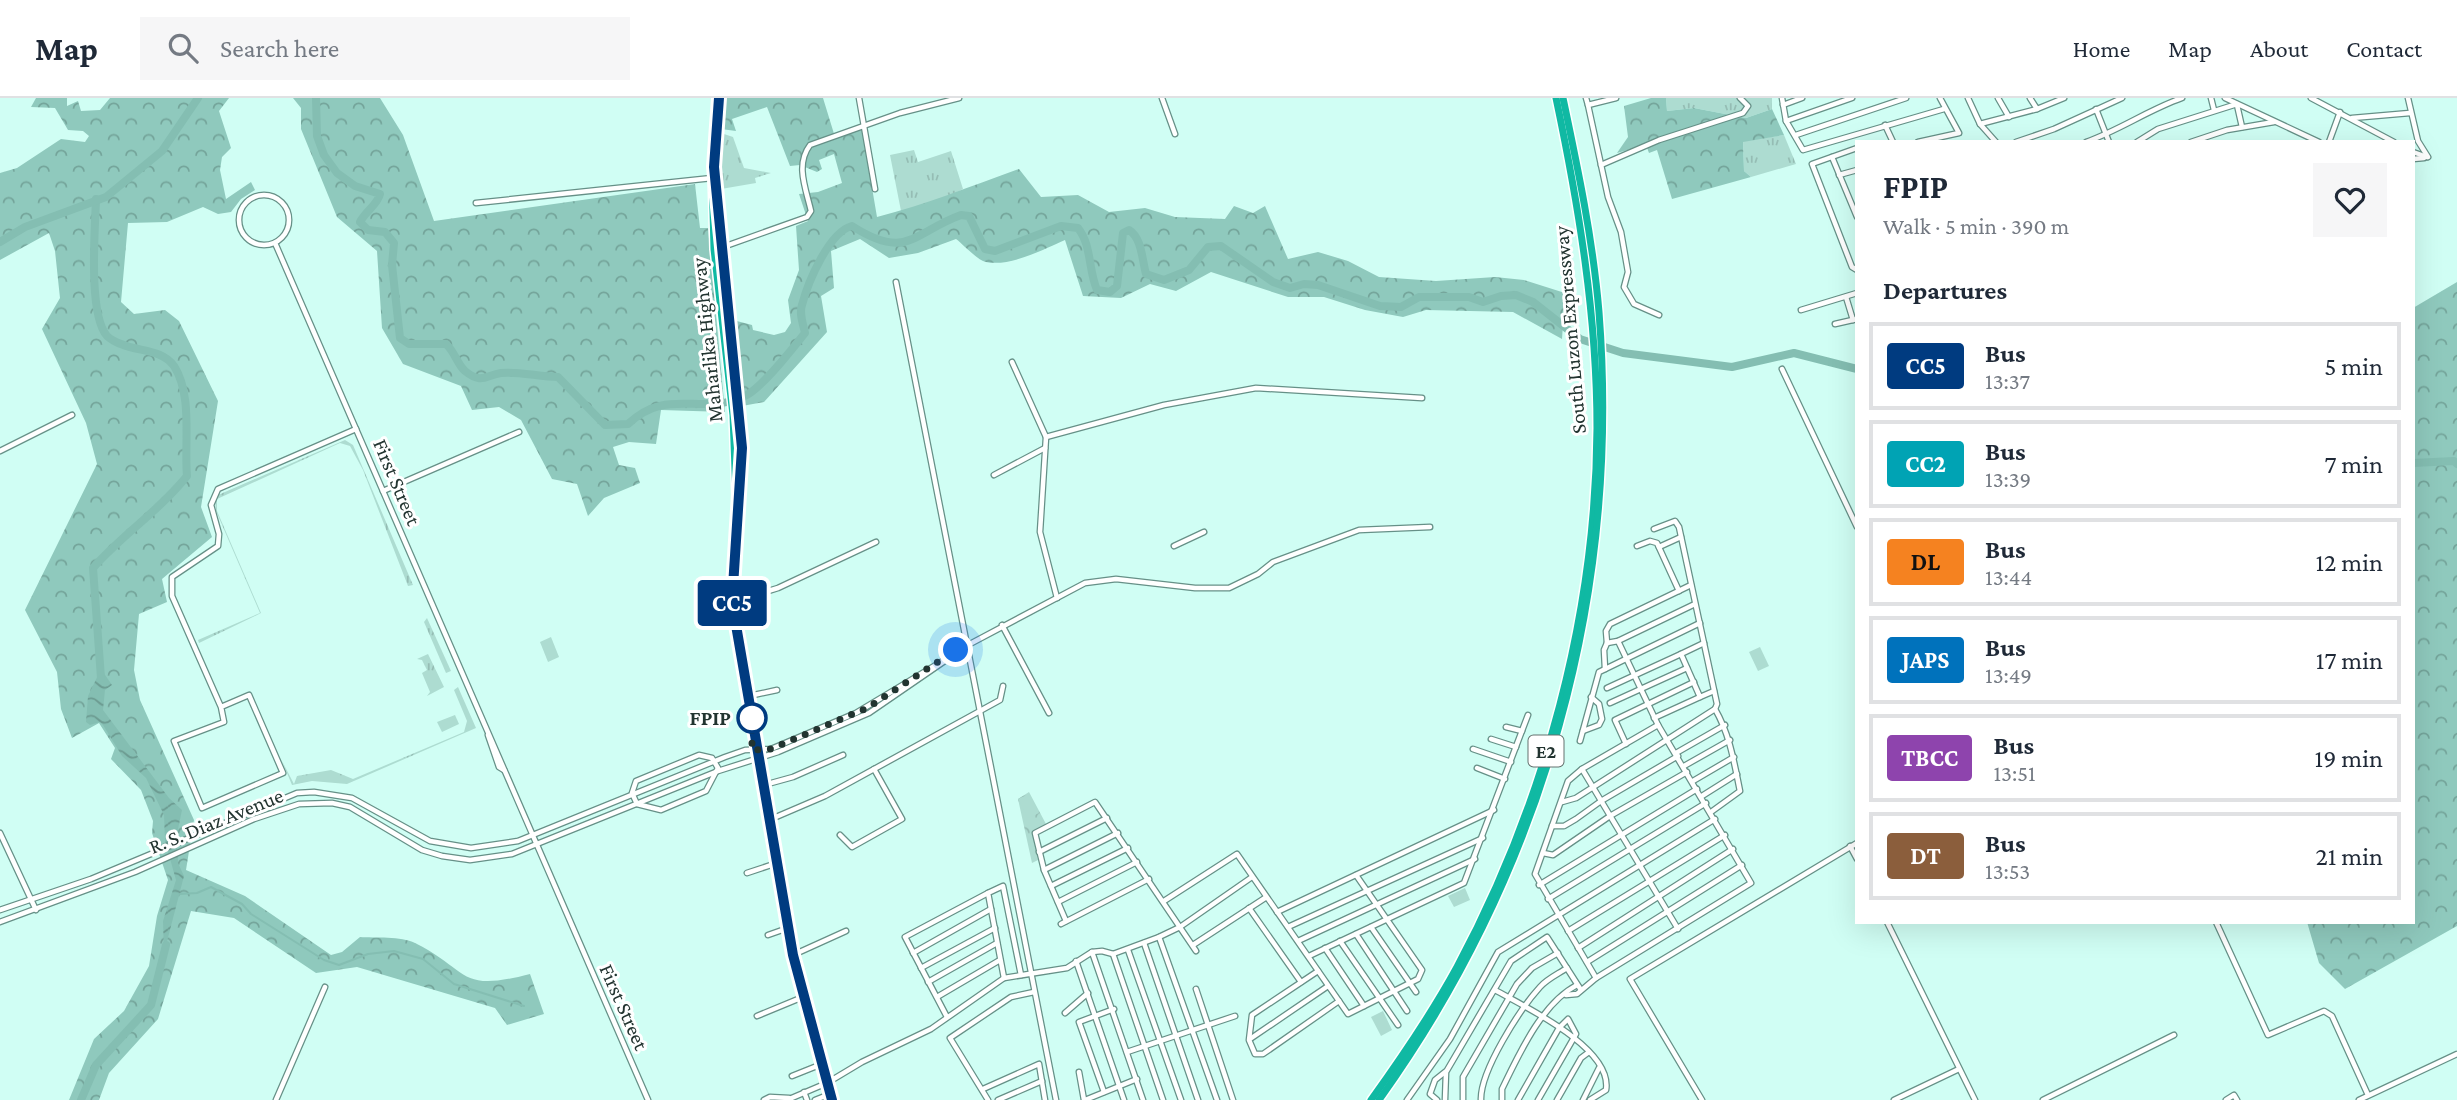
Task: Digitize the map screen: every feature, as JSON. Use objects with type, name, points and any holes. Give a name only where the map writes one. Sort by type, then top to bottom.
[{"type":"highway","name":"Maharlika Highway","points":[[719,98],[714,167],[714,249],[733,378]]},
{"type":"highway","name":"South Luzon Expressway","points":[[1556,98],[1594,310]]},
{"type":"highway","name":"South Luzon Expressway","points":[[1379,1100],[1423,1037],[1483,930],[1520,846],[1556,744],[1582,635],[1596,545],[1603,452],[1585,208],[1563,98]]},
{"type":"highway","name":"Maharlika Highway","points":[[714,178],[742,448],[732,602],[793,955],[831,1097]]},
{"type":"highway","name":"South Luzon Expressway","points":[[1371,1100],[1426,1020],[1463,954],[1513,845],[1549,741],[1575,633],[1589,544],[1598,364]]},
{"type":"street","points":[[859,98],[875,188]]},
{"type":"street","points":[[722,247],[807,218],[811,211],[801,170],[804,153],[810,145],[900,113],[958,98]]},
{"type":"street","points":[[1162,98],[1175,134]]},
{"type":"street","points":[[1586,98],[1601,165],[1621,232],[1628,272],[1624,286],[1629,298],[1643,309],[1659,315]]},
{"type":"street","points":[[1588,105],[1616,98]]},
{"type":"street","points":[[1601,165],[1659,140],[1743,113],[1748,106],[1740,98]]},
{"type":"street","points":[[1782,98],[1786,121],[1803,150],[1944,109]]},
{"type":"street","points":[[1783,105],[1802,98]]},
{"type":"street","points":[[1786,121],[1852,98]]},
{"type":"street","points":[[1796,135],[1906,98]]},
{"type":"street","points":[[1927,140],[1959,133],[1940,98]]},
{"type":"street","points":[[1968,98],[1980,124],[1993,140]]},
{"type":"street","points":[[1998,98],[2009,117]]},
{"type":"street","points":[[2030,98],[2037,109]]},
{"type":"street","points":[[2022,140],[2054,129],[2122,98]]},
{"type":"street","points":[[2092,140],[2106,135],[2148,110],[2182,98]]},
{"type":"street","points":[[2211,98],[2214,110]]},
{"type":"street","points":[[2225,98],[2315,140]]},
{"type":"street","points":[[2311,98],[2390,140]]},
{"type":"street","points":[[2408,98],[2418,141],[2428,157]]},
{"type":"street","points":[[1980,124],[2037,109],[2060,99]]},
{"type":"street","points":[[2140,140],[2158,129],[2237,104]]},
{"type":"street","points":[[2237,104],[2242,128]]},
{"type":"street","points":[[2096,109],[2108,140]]},
{"type":"street","points":[[2330,140],[2340,112]]},
{"type":"street","points":[[2351,118],[2410,113]]},
{"type":"street","points":[[2204,140],[2242,128],[2274,122]]},
{"type":"street","points":[[1885,125],[1892,140]]},
{"type":"street","points":[[2299,133],[2300,140]]},
{"type":"street","points":[[1855,149],[1812,164],[1855,269]]},
{"type":"street","points":[[2415,153],[2428,157]]},
{"type":"street","points":[[1832,157],[1855,211]]},
{"type":"street","points":[[2415,159],[2428,157]]},
{"type":"street","points":[[1839,175],[1855,171]]},
{"type":"street","points":[[476,203],[714,178]]},
{"type":"street","points":[[270,195],[285,205],[289,222],[285,234],[275,243],[254,243],[240,228],[242,207],[250,199],[270,195]]},
{"type":"street","name":"First Street","points":[[275,243],[648,1100]]},
{"type":"street","points":[[896,282],[1056,1100]]},
{"type":"street","points":[[1801,310],[1855,294]]},
{"type":"street","points":[[1835,324],[1855,320],[1846,297]]},
{"type":"street","points":[[1012,362],[1046,437],[1039,524],[1057,598]]},
{"type":"street","points":[[1782,369],[1855,523]]},
{"type":"street","points":[[1046,437],[1164,405],[1256,388],[1422,398]]},
{"type":"street","points":[[0,452],[72,415]]},
{"type":"street","points":[[221,707],[249,695],[283,773],[202,808],[174,741],[224,722],[221,707],[172,596],[172,577],[218,546],[219,534],[211,505],[218,489],[356,429]]},
{"type":"street","points":[[383,491],[519,432]]},
{"type":"street","points":[[995,475],[1046,447]]},
{"type":"street","points":[[1562,802],[1576,798],[1715,709],[1717,704],[1676,521],[1654,529]]},
{"type":"street","points":[[758,755],[867,708],[1002,625],[1085,583],[1108,580],[1195,588],[1229,588],[1258,574],[1273,562],[1359,530],[1430,527]]},
{"type":"street","points":[[1174,546],[1204,532]]},
{"type":"street","points":[[1660,547],[1681,537]]},
{"type":"street","points":[[1637,546],[1653,541],[1660,547],[1679,591]]},
{"type":"street","points":[[732,602],[778,588],[876,542]]},
{"type":"street","points":[[1605,669],[1606,631],[1610,624],[1691,584]]},
{"type":"street","points":[[1607,643],[1618,641],[1695,604]]},
{"type":"street","points":[[1580,741],[1597,675],[1700,623]]},
{"type":"street","points":[[1002,625],[1049,713]]},
{"type":"street","points":[[1566,995],[1573,996],[1596,978],[1751,883],[1702,796],[1657,725],[1618,641]]},
{"type":"street","points":[[1607,688],[1704,643]]},
{"type":"street","points":[[1681,654],[1700,697]]},
{"type":"street","points":[[1610,703],[1687,668]]},
{"type":"street","points":[[1626,744],[1615,720],[1694,682]]},
{"type":"street","points":[[769,820],[874,769],[1000,700],[1003,686]]},
{"type":"street","points":[[748,696],[777,690]]},
{"type":"street","points":[[1654,718],[1714,691]]},
{"type":"street","points":[[1583,731],[1599,725],[1602,719],[1599,704],[1591,697]]},
{"type":"street","points":[[1711,812],[1738,794],[1730,740],[1715,709]]},
{"type":"street","points":[[1309,956],[1464,883],[1528,715]]},
{"type":"street","points":[[1596,978],[1539,885],[1535,874],[1568,781],[1582,769],[1657,725]]},
{"type":"street","points":[[1552,826],[1564,826],[1725,725]]},
{"type":"street","points":[[1506,727],[1522,731]]},
{"type":"street","points":[[1491,739],[1516,747]]},
{"type":"street","points":[[1684,766],[1730,740]]},
{"type":"street","points":[[1473,749],[1511,762]]},
{"type":"street","name":"R. S. Diaz Avenue","points":[[0,910],[91,879],[198,832],[297,793],[314,792],[352,798],[424,838],[443,845],[471,848],[492,846],[532,835],[745,750],[758,755]]},
{"type":"street","points":[[699,755],[708,755],[715,761],[718,771],[706,791],[664,809],[637,804],[632,795],[632,785],[638,780],[699,755]]},
{"type":"street","name":"R. S. Diaz Avenue","points":[[0,922],[155,863],[290,805],[315,802],[350,807],[422,850],[470,860],[494,858],[537,845],[758,755]]},
{"type":"street","points":[[763,785],[793,777],[843,755]]},
{"type":"street","points":[[1692,781],[1734,757]]},
{"type":"street","points":[[1477,768],[1505,779]]},
{"type":"street","points":[[840,835],[852,847],[902,819],[874,769]]},
{"type":"street","points":[[1582,769],[1678,929]]},
{"type":"street","points":[[1543,853],[1553,855],[1610,816],[1687,772]]},
{"type":"street","points":[[1702,796],[1737,774]]},
{"type":"street","points":[[1539,885],[1620,833],[1697,789]]},
{"type":"street","points":[[314,792],[315,802]]},
{"type":"street","points":[[1149,879],[1063,923],[1058,902],[1044,870],[1035,834],[1091,802],[1098,804],[1164,901],[1196,951]]},
{"type":"street","points":[[1548,899],[1706,803]]},
{"type":"street","points":[[251,810],[254,819]]},
{"type":"street","points":[[1277,912],[1494,810]]},
{"type":"street","points":[[592,811],[596,821]]},
{"type":"street","points":[[1039,852],[1107,818]]},
{"type":"street","points":[[1407,1100],[1450,1039],[1498,952],[1715,819]]},
{"type":"street","points":[[0,833],[33,898],[36,910]]},
{"type":"street","points":[[1044,870],[1118,833]]},
{"type":"street","points":[[1568,931],[1725,835]]},
{"type":"street","points":[[1288,927],[1483,838]]},
{"type":"street","points":[[1702,1100],[1629,979],[1855,844]]},
{"type":"street","points":[[1850,846],[1855,855]]},
{"type":"street","points":[[1051,886],[1128,848]]},
{"type":"street","points":[[1578,948],[1733,849]]},
{"type":"street","points":[[1164,901],[1237,854],[1265,898],[1349,1014],[1410,983],[1421,976],[1422,968],[1356,875]]},
{"type":"street","points":[[1298,941],[1475,859]]},
{"type":"street","points":[[1058,902],[1137,862]]},
{"type":"street","points":[[747,873],[777,863]]},
{"type":"street","points":[[1587,962],[1742,865]]},
{"type":"street","points":[[764,1100],[770,1097],[788,1099],[827,1083],[947,1017],[1004,978],[1067,968],[1092,952],[1113,954],[1159,937],[1180,927],[1252,877]]},
{"type":"street","points":[[947,1017],[905,937],[1003,886],[1021,975]]},
{"type":"street","points":[[988,893],[1004,978]]},
{"type":"street","points":[[1193,945],[1265,898]]},
{"type":"street","points":[[1249,908],[1301,982]]},
{"type":"street","points":[[913,953],[991,909]]},
{"type":"street","points":[[1888,924],[1975,1100]]},
{"type":"street","points":[[2217,924],[2268,1035],[2324,1011],[2332,1016],[2368,1095]]},
{"type":"street","points":[[1370,927],[1416,992]]},
{"type":"street","points":[[768,935],[788,928]]},
{"type":"street","points":[[921,968],[995,928]]},
{"type":"street","points":[[793,955],[846,931]]},
{"type":"street","points":[[1356,934],[1406,1011]]},
{"type":"street","points":[[1159,937],[1216,1100]]},
{"type":"street","points":[[1437,1100],[1430,1094],[1435,1080],[1446,1072],[1511,961],[1547,937],[1581,990]]},
{"type":"street","points":[[1340,941],[1398,1025]]},
{"type":"street","points":[[928,982],[997,943]]},
{"type":"street","points":[[1144,943],[1198,1100]]},
{"type":"street","points":[[1325,948],[1364,1006]]},
{"type":"street","points":[[1128,950],[1181,1100]]},
{"type":"street","points":[[1092,952],[1114,1009],[1143,1100]]},
{"type":"street","points":[[1464,1100],[1463,1077],[1522,977],[1558,953]]},
{"type":"street","points":[[1113,954],[1163,1100]]},
{"type":"street","points":[[937,997],[1000,960]]},
{"type":"street","points":[[1076,961],[1124,1100]]},
{"type":"street","points":[[1481,1100],[1481,1090],[1488,1070],[1525,1007],[1540,987],[1567,968]]},
{"type":"street","points":[[1318,971],[1252,1015],[1249,1040],[1255,1054],[1263,1054],[1339,1001]]},
{"type":"street","points":[[1502,1100],[1502,1089],[1552,1004],[1577,985]]},
{"type":"street","points":[[1249,1040],[1328,986]]},
{"type":"street","points":[[276,1100],[325,988]]},
{"type":"street","points":[[1196,989],[1233,1100]]},
{"type":"street","points":[[1494,990],[1573,1035],[1589,1052],[1607,1087],[1590,1100]]},
{"type":"street","points":[[988,1100],[950,1038],[1011,997],[1034,992]]},
{"type":"street","points":[[1065,1013],[1087,993]]},
{"type":"street","points":[[757,1016],[803,997]]},
{"type":"street","points":[[1104,1092],[1079,1022],[1114,1009]]},
{"type":"street","points":[[1127,1052],[1235,1016]]},
{"type":"street","points":[[1518,1100],[1559,1028],[1568,1019],[1576,1034],[1573,1035],[1538,1100]]},
{"type":"street","points":[[2043,1100],[2174,1035]]},
{"type":"street","points":[[1557,1100],[1581,1058],[1589,1052]]},
{"type":"street","points":[[2359,1100],[2457,1054]]},
{"type":"street","points":[[792,1076],[822,1064]]},
{"type":"street","points":[[983,1089],[1039,1064],[1043,1099]]},
{"type":"street","points":[[1583,1100],[1599,1068]]},
{"type":"street","points":[[1894,1100],[1959,1069]]},
{"type":"street","points":[[1079,1072],[1084,1100],[1137,1079]]},
{"type":"street","points":[[1445,1100],[1446,1072]]},
{"type":"street","points":[[998,1100],[1042,1081]]},
{"type":"street","points":[[804,1092],[807,1100]]},
{"type":"street","points":[[2226,1100],[2234,1095],[2236,1100]]},
{"type":"street","points":[[815,1100],[831,1097]]},
{"type":"green space","points":[[36,98],[67,98],[67,106],[78,101],[81,111],[100,110],[110,98],[229,98],[219,111],[231,148],[222,157],[220,170],[226,199],[251,182],[255,190],[241,199],[231,212],[218,214],[203,207],[167,222],[128,223],[121,302],[134,314],[165,310],[179,321],[218,401],[201,507],[212,537],[162,579],[167,602],[139,614],[134,670],[140,700],[194,820],[186,870],[245,896],[331,955],[342,952],[360,937],[395,938],[415,943],[476,980],[489,981],[530,974],[544,1014],[507,1025],[495,1008],[357,967],[316,973],[234,918],[191,911],[158,1019],[109,1073],[99,1100],[69,1100],[94,1039],[124,1011],[149,966],[157,916],[168,880],[152,833],[153,821],[141,790],[111,759],[115,748],[99,723],[72,738],[61,709],[57,672],[25,610],[97,464],[86,423],[42,329],[60,298],[55,251],[49,233],[0,260],[0,173],[17,168],[61,139],[85,142],[89,136],[83,131],[68,130],[55,108],[31,107]]},
{"type":"green space","points":[[293,98],[380,98],[403,135],[434,221],[695,184],[700,228],[708,228],[725,412],[661,410],[656,444],[629,442],[613,447],[619,465],[635,468],[640,483],[604,498],[588,516],[577,484],[552,479],[521,420],[499,407],[472,410],[461,386],[403,364],[382,328],[377,251],[337,217],[301,129],[301,108]]},
{"type":"green space","points":[[725,98],[823,98],[835,137],[862,129],[877,217],[931,201],[1019,169],[1041,197],[1078,195],[1109,212],[1145,208],[1175,217],[1225,219],[1234,206],[1253,213],[1265,206],[1288,259],[1318,252],[1348,261],[1379,277],[1436,281],[1495,277],[1524,280],[1565,293],[1562,339],[1513,312],[1426,310],[1403,317],[1365,310],[1324,297],[1288,297],[1211,272],[1176,291],[1150,284],[1121,298],[1083,296],[1065,240],[1027,256],[996,263],[979,258],[956,239],[918,253],[889,258],[860,239],[831,251],[834,288],[821,296],[827,332],[764,402],[742,406],[733,320],[752,325],[753,330],[774,335],[785,332],[791,323],[788,300],[799,270],[796,226],[808,221],[799,194],[818,192],[842,183],[834,154],[819,160],[822,169],[817,172],[800,165],[790,166],[767,107],[732,119],[736,131],[721,129]]},
{"type":"green space","points":[[1651,98],[1666,98],[1667,111],[1694,108],[1746,118],[1772,109],[1784,135],[1743,142],[1744,171],[1751,177],[1672,199],[1657,150],[1649,153],[1646,145],[1617,153],[1628,137],[1624,106]]},
{"type":"green space","points":[[1666,98],[1772,98],[1772,109],[1746,118],[1694,108],[1667,111]]},
{"type":"green space","points":[[719,135],[733,137],[744,168],[771,173],[755,178],[756,183],[721,189]]},
{"type":"green space","points":[[1784,135],[1796,164],[1751,177],[1744,171],[1743,141]]},
{"type":"green space","points":[[914,150],[918,162],[951,151],[963,189],[940,201],[901,211],[890,155]]},
{"type":"green space","points":[[2457,282],[2457,926],[2345,989],[2319,963],[2308,924],[2415,924],[2415,307]]},
{"type":"green space","points":[[345,440],[353,445],[413,585],[408,586],[363,470],[350,446],[340,443],[217,499],[217,511],[261,613],[199,643],[198,640],[260,613],[216,511],[215,501],[218,495]]},
{"type":"green space","points":[[427,618],[451,671],[446,673],[424,622]]},
{"type":"green space","points":[[551,637],[559,657],[548,662],[540,642]]},
{"type":"green space","points":[[1760,647],[1769,666],[1758,671],[1749,652]]},
{"type":"green space","points":[[428,654],[444,687],[427,696],[430,692],[422,673],[427,670],[422,660],[417,659]]},
{"type":"green space","points":[[458,687],[476,728],[347,784],[312,781],[292,785],[282,761],[294,784],[297,776],[331,770],[353,779],[464,732],[467,721],[454,690]]},
{"type":"green space","points":[[455,715],[459,724],[442,732],[437,722]]},
{"type":"green space","points":[[1029,792],[1046,824],[1033,833],[1038,860],[1032,863],[1018,799]]},
{"type":"green space","points":[[1029,794],[1039,813],[1028,818],[1018,799]]},
{"type":"green space","points":[[1465,888],[1470,900],[1454,907],[1448,896]]},
{"type":"green space","points":[[1383,1011],[1392,1030],[1381,1036],[1371,1017]]},
{"type":"water","points":[[101,669],[112,685],[105,690],[103,710],[169,798],[182,810],[177,834],[178,863],[184,876],[164,953],[163,921],[176,880],[165,841],[164,815],[146,778],[122,756],[103,725],[100,722],[90,725],[86,722],[88,696]]},
{"type":"waterway","points":[[0,242],[25,227],[106,197],[162,151],[198,98]]},
{"type":"waterway","points":[[316,98],[317,136],[324,155],[337,173],[355,186],[380,194],[360,222],[368,230],[385,232],[394,243],[392,265],[400,338],[409,344],[446,344],[462,368],[480,378],[508,373],[558,377],[605,425],[628,424],[643,413],[671,404],[729,402],[745,396],[760,385],[805,333],[801,308],[809,284],[821,259],[843,230],[852,226],[885,242],[898,243],[919,236],[961,215],[969,216],[985,249],[995,251],[1061,226],[1078,228],[1086,242],[1097,290],[1110,292],[1117,286],[1123,233],[1129,230],[1137,238],[1146,274],[1164,280],[1189,270],[1208,247],[1221,246],[1273,282],[1290,288],[1304,284],[1318,285],[1380,306],[1401,307],[1419,297],[1469,297],[1483,302],[1501,296],[1516,295],[1533,302],[1580,339],[1623,353],[1732,367],[1794,353],[1855,368]]},
{"type":"waterway","points":[[96,199],[94,271],[101,325],[107,336],[114,341],[157,354],[174,366],[184,391],[187,420],[187,476],[165,501],[93,568],[101,678]]},
{"type":"waterway","points":[[2415,463],[2454,461],[2457,464]]},
{"type":"waterway","points":[[180,894],[197,893],[211,887],[242,904],[251,914],[324,960],[339,965],[368,954],[394,951],[423,959],[454,984],[524,1006]]},
{"type":"waterway","points":[[81,1100],[96,1065],[151,1005],[166,945]]},
{"type":"bus line","name":"CC5","points":[[719,98],[714,167],[742,448],[732,602],[793,955],[832,1100]]},
{"type":"place","name":"FPIP","points":[[752,718]]},
{"type":"route","points":[[752,718],[752,750],[771,749],[867,708],[956,650]]}]
